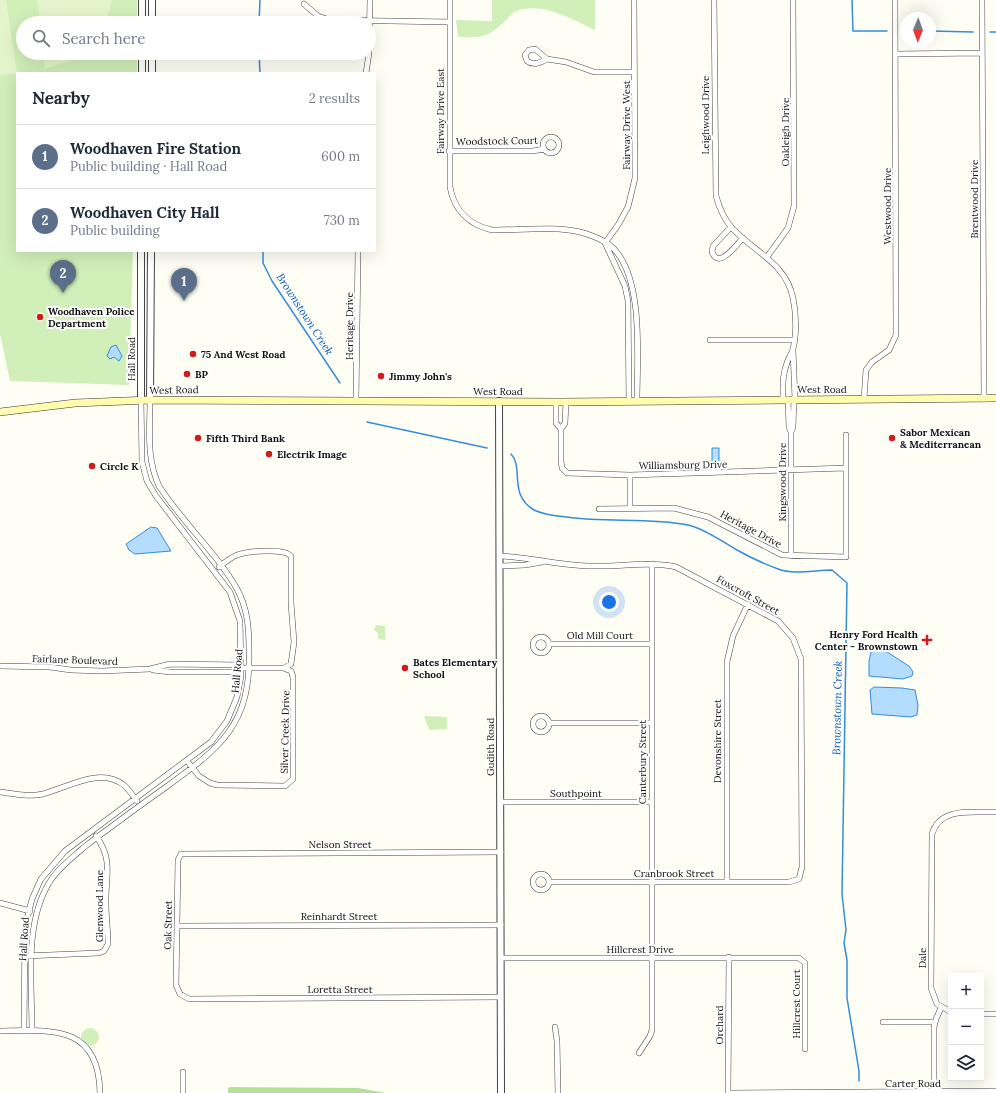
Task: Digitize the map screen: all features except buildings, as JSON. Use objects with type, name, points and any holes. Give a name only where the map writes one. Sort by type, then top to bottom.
[{"type":"main road","name":"West Road","points":[[0,412],[76,403],[150,400],[566,402],[996,398]]},
{"type":"street","points":[[142,0],[142,16]]},
{"type":"street","points":[[152,0],[152,16]]},
{"type":"street","points":[[370,0],[370,16]]},
{"type":"street","name":"Fairway Drive East","points":[[450,0],[449,150],[451,194],[457,208],[465,217],[478,226],[492,230],[573,230],[590,235],[605,243]]},
{"type":"street","name":"Fairway Drive West","points":[[605,243],[625,214],[634,188],[634,0]]},
{"type":"street","name":"Leighwood Drive","points":[[714,0],[714,185],[718,204],[731,227],[742,238],[767,257],[781,271],[791,290],[794,311],[793,349],[795,363],[790,399]]},
{"type":"street","name":"Oakleigh Drive","points":[[767,257],[788,228],[794,206],[793,0]]},
{"type":"street","name":"Westwood Drive","points":[[864,399],[866,370],[872,362],[889,350],[896,335],[895,0]]},
{"type":"street","name":"Brentwood Drive","points":[[982,0],[984,398]]},
{"type":"street","points":[[304,4],[318,16]]},
{"type":"street","points":[[376,22],[450,22]]},
{"type":"street","points":[[896,54],[982,53]]},
{"type":"street","points":[[547,59],[566,62],[594,72],[634,72]]},
{"type":"street","points":[[142,60],[142,72]]},
{"type":"street","points":[[152,60],[152,72]]},
{"type":"street","points":[[366,72],[368,60]]},
{"type":"street","name":"Woodstock Court","points":[[449,150],[533,151],[544,149]]},
{"type":"street","points":[[731,227],[713,246],[712,252],[714,257],[719,259],[725,257],[742,238]]},
{"type":"street","points":[[605,243],[614,249],[628,272],[635,302],[636,329],[633,401]]},
{"type":"street","points":[[605,243],[625,286],[628,301],[633,401]]},
{"type":"street","name":"Hall Road","points":[[24,1030],[24,934],[28,911],[36,889],[49,869],[66,851],[211,742],[227,721],[237,697],[241,668],[241,630],[238,612],[230,592],[150,487],[142,462],[141,252]]},
{"type":"street","name":"Hall Road","points":[[32,1030],[32,935],[36,912],[49,882],[68,861],[192,768],[216,748],[233,726],[245,697],[249,668],[249,629],[246,610],[237,589],[159,486],[151,460],[151,252]]},
{"type":"street","name":"Heritage Drive","points":[[356,401],[358,252]]},
{"type":"street","points":[[141,330],[150,329]]},
{"type":"street","points":[[629,329],[636,329]]},
{"type":"street","points":[[710,340],[794,340]]},
{"type":"street","name":"Leighwood Drive","points":[[790,399],[785,370],[793,349]]},
{"type":"street","points":[[141,359],[150,359]]},
{"type":"street","name":"Kingswood Drive","points":[[790,399],[794,427],[791,432],[791,556]]},
{"type":"street","name":"Gudith Road","points":[[499,402],[501,1093]]},
{"type":"street","name":"Williamsburg Drive","points":[[556,402],[556,422],[562,429]]},
{"type":"street","name":"Williamsburg Drive","points":[[566,402],[565,423],[562,429],[561,465],[565,471],[570,473],[630,475],[741,473],[791,468],[846,468]]},
{"type":"street","name":"Heritage Drive","points":[[599,509],[674,508],[697,513],[720,523],[778,554],[791,556],[846,557],[846,435]]},
{"type":"street","points":[[142,462],[151,460]]},
{"type":"street","points":[[630,475],[630,508]]},
{"type":"street","points":[[164,507],[170,502]]},
{"type":"street","points":[[214,571],[231,558],[246,553],[284,551],[291,556],[291,603],[294,650],[291,664],[283,668],[249,668]]},
{"type":"street","name":"Foxcroft Street","points":[[500,556],[525,557],[545,561],[592,566],[668,565],[682,569],[748,604],[784,626],[793,638],[801,659],[802,867],[799,879]]},
{"type":"street","name":"Foxcroft Street","points":[[500,566],[525,565],[545,561]]},
{"type":"street","name":"Canterbury Street","points":[[638,1053],[650,1036],[652,1030],[652,566]]},
{"type":"street","name":"Devonshire Street","points":[[726,882],[727,662],[733,636],[748,604]]},
{"type":"street","name":"Old Mill Court","points":[[549,644],[651,644]]},
{"type":"street","name":"Fairlane Boulevard","points":[[0,666],[50,667],[71,670],[150,669],[170,664],[249,668]]},
{"type":"street","name":"Silver Creek Drive","points":[[187,761],[204,780],[217,785],[285,786],[292,782],[294,777],[292,725],[294,683],[290,671],[283,668]]},
{"type":"street","points":[[549,723],[652,723]]},
{"type":"street","points":[[0,792],[20,795],[37,795],[92,778],[105,778],[123,784],[140,806]]},
{"type":"street","name":"Southpoint","points":[[500,802],[651,802]]},
{"type":"street","name":"Dale","points":[[942,1008],[932,995],[933,829],[939,821],[948,814],[996,812]]},
{"type":"street","name":"Glenwood Lane","points":[[24,956],[99,953],[108,947],[106,902],[108,863],[106,854],[92,831]]},
{"type":"street","name":"Nelson Street","points":[[179,856],[183,854],[501,852]]},
{"type":"street","name":"Oak Street","points":[[179,856],[176,985],[180,994]]},
{"type":"street","name":"Cranbrook Street","points":[[549,882],[789,882],[799,879]]},
{"type":"street","points":[[0,903],[36,912]]},
{"type":"street","name":"Reinhardt Street","points":[[177,926],[501,925]]},
{"type":"street","name":"Orchard","points":[[728,957],[729,1093]]},
{"type":"street","name":"Hillcrest Drive","points":[[501,958],[779,957]]},
{"type":"street","name":"Hillcrest Court","points":[[779,957],[796,957],[804,963],[805,1049]]},
{"type":"street","name":"Loretta Street","points":[[180,994],[184,997],[195,999],[501,997]]},
{"type":"street","points":[[934,1092],[935,1022],[942,1008],[948,1011]]},
{"type":"street","points":[[984,1014],[996,1014]]},
{"type":"street","points":[[883,1022],[935,1022]]},
{"type":"street","points":[[555,1027],[557,1041],[558,1093]]},
{"type":"street","points":[[0,1031],[32,1030],[59,1032],[74,1038],[89,1052],[97,1068],[100,1093]]},
{"type":"street","points":[[183,1072],[183,1093]]},
{"type":"street","name":"Carter Road","points":[[729,1093],[996,1091]]},
{"type":"green space","points":[[0,0],[137,0],[137,16],[16,16],[16,60],[137,60],[137,72],[16,72],[16,252],[133,252],[129,385],[10,381],[0,334]]},
{"type":"green space","points":[[0,0],[6,0],[17,72],[16,74],[0,75]]},
{"type":"green space","points":[[37,0],[112,0],[108,16],[39,16]]},
{"type":"green space","points":[[492,0],[595,0],[595,30],[556,12],[534,8],[514,12],[492,32],[482,36],[458,37],[456,20],[492,21]]},
{"type":"green space","points":[[44,60],[72,60],[45,69]]},
{"type":"green space","points":[[376,625],[385,626],[385,640],[378,639],[378,633],[374,630]]},
{"type":"green space","points":[[424,716],[447,717],[447,729],[429,730]]},
{"type":"green space","points":[[90,1028],[96,1031],[99,1037],[96,1043],[90,1046],[84,1043],[81,1037],[84,1031]]},
{"type":"green space","points":[[228,1088],[358,1088],[386,1093],[228,1093]]},
{"type":"water","points":[[116,345],[122,356],[119,361],[114,357],[110,359],[107,356],[111,347]]},
{"type":"water","points":[[712,448],[719,448],[719,462],[712,462]]},
{"type":"water","points":[[151,527],[157,528],[171,551],[135,554],[129,550],[126,544]]},
{"type":"water","points":[[876,645],[909,666],[913,672],[912,676],[903,679],[869,676],[869,661],[872,647]]},
{"type":"water","points":[[874,687],[915,690],[918,705],[917,715],[911,717],[872,714],[870,690]]},
{"type":"waterway","name":"Brownstown Creek","points":[[259,16],[260,0]]},
{"type":"waterway","points":[[852,0],[853,31],[887,31]]},
{"type":"waterway","points":[[936,31],[973,32]]},
{"type":"waterway","points":[[990,32],[996,32]]},
{"type":"waterway","name":"Brownstown Creek","points":[[259,60],[260,72]]},
{"type":"waterway","name":"Brownstown Creek","points":[[263,252],[263,263],[272,281],[340,383]]},
{"type":"waterway","name":"Brownstown Creek","points":[[367,422],[487,448]]},
{"type":"waterway","name":"Brownstown Creek","points":[[511,454],[515,460],[521,497],[526,504],[538,512],[582,519],[658,521],[688,525],[701,529],[748,556],[778,569],[791,572],[832,570],[847,583],[842,894],[846,930],[844,943],[847,960],[847,998],[859,1071],[859,1081]]},
{"type":"place","name":"Woodhaven City Hall","points":[[63,293]]},
{"type":"place","name":"Woodhaven Fire Station","points":[[184,301]]},
{"type":"place","name":"Woodhaven Police Department","points":[[40,317]]},
{"type":"place","name":"75 And West Road","points":[[193,354]]},
{"type":"place","name":"BP","points":[[187,374]]},
{"type":"place","name":"Jimmy John's","points":[[381,376]]},
{"type":"place","name":"Fifth Third Bank","points":[[198,438]]},
{"type":"place","name":"Sabor Mexican & Mediterranean","points":[[892,438]]},
{"type":"place","name":"Electrik Image","points":[[269,454]]},
{"type":"place","name":"Circle K","points":[[92,466]]},
{"type":"place","name":"Henry Ford Health Center - Brownstown","points":[[927,640]]},
{"type":"place","name":"Bates Elementary School","points":[[405,668]]}]
